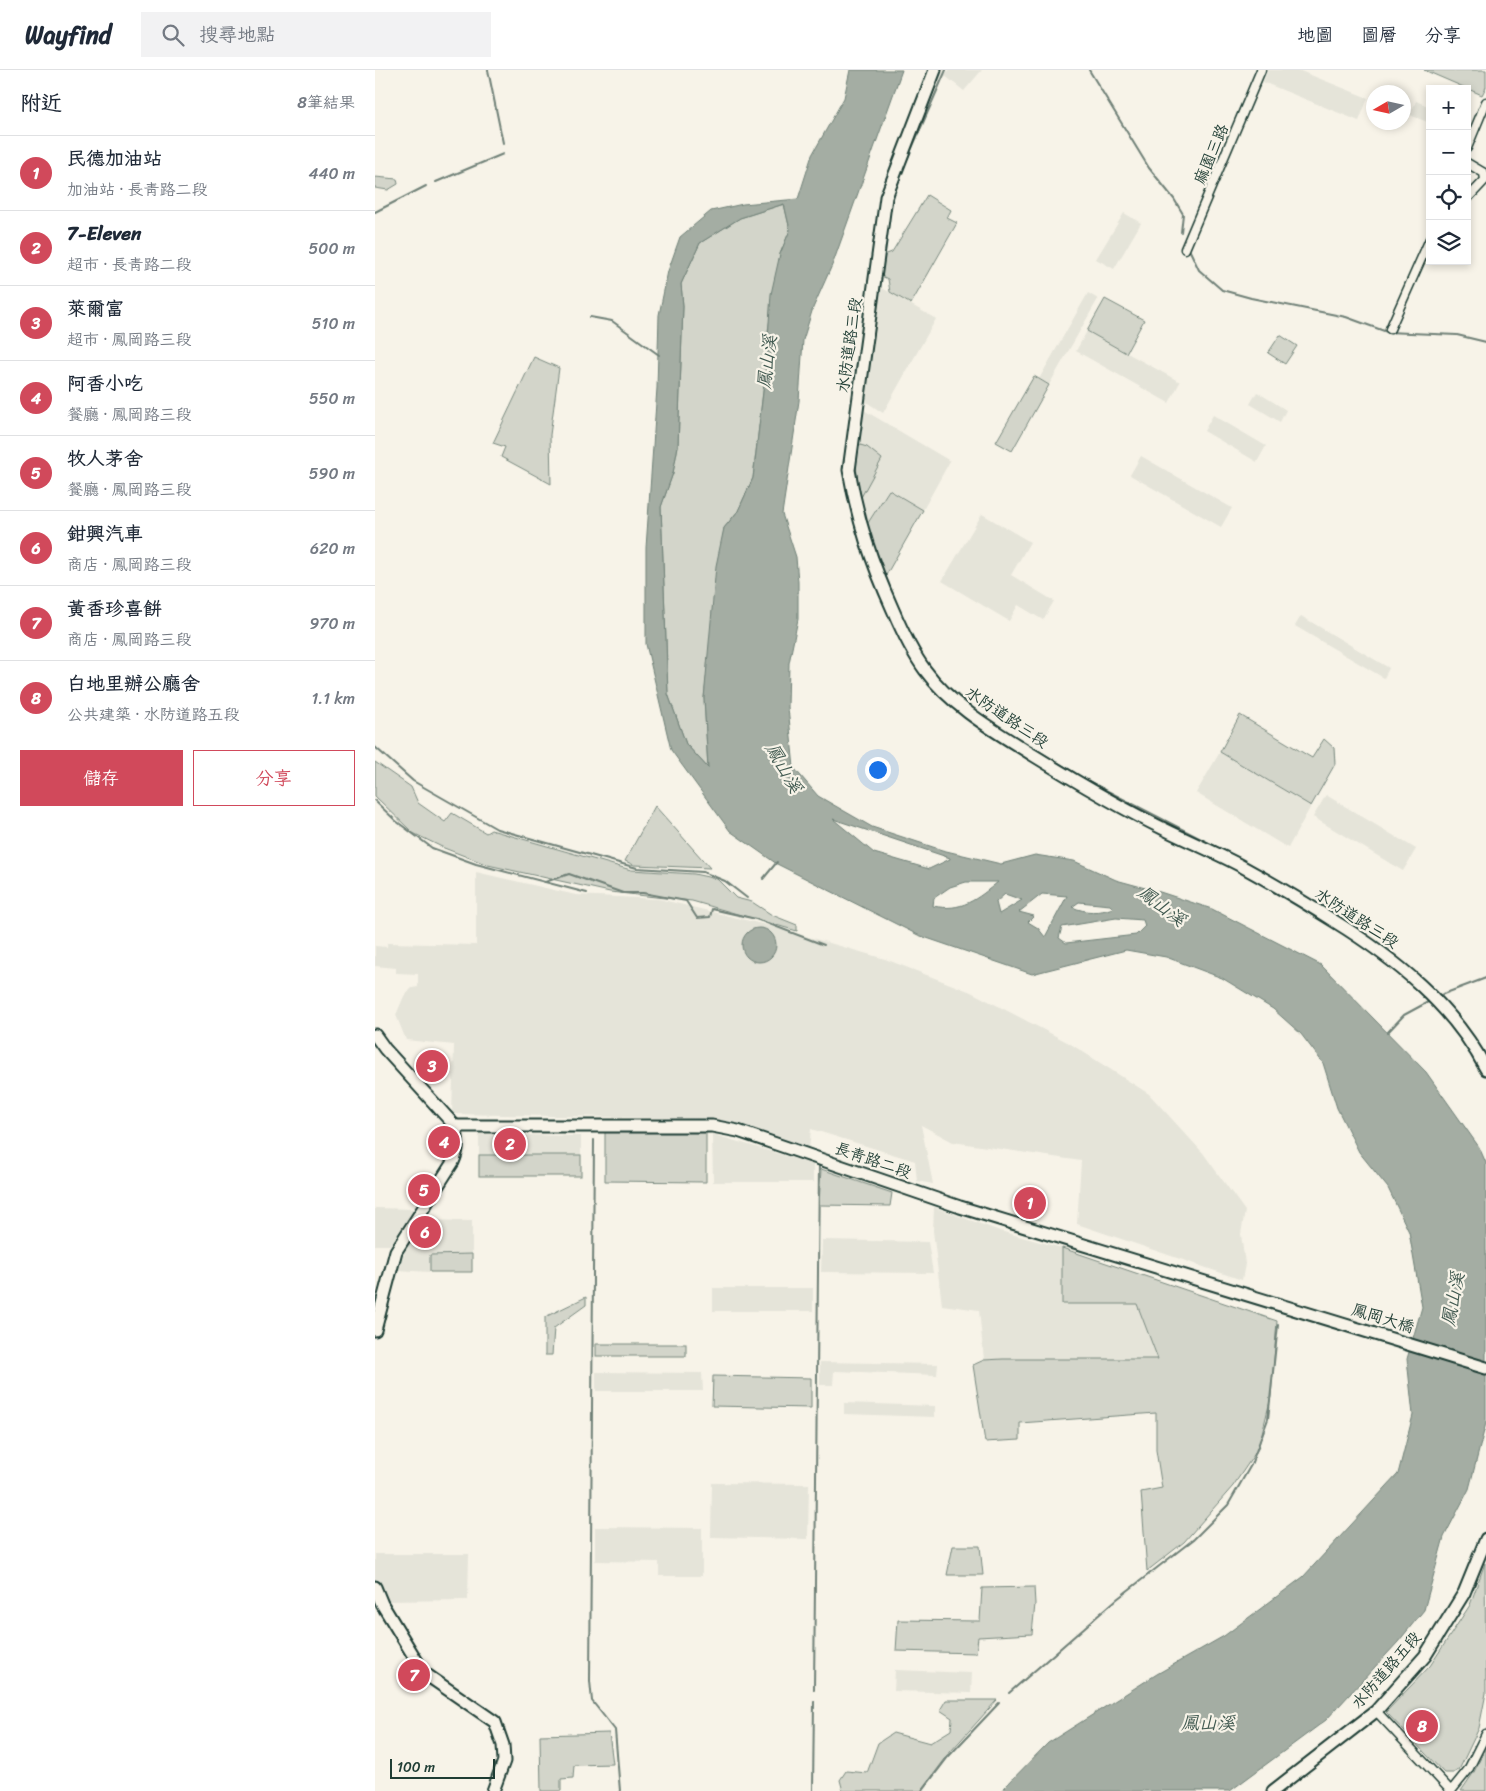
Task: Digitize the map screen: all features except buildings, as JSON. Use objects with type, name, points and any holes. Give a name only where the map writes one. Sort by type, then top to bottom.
[{"type":"street","name":"水防道路三段","points":[[935,70],[886,197],[849,470],[856,514],[872,564],[910,647],[926,672],[950,698],[979,721],[1077,782],[1163,829],[1273,884],[1348,930],[1403,968],[1444,1009],[1486,1070]]},
{"type":"street","name":"麻園三路","points":[[1185,249],[1261,70]]},
{"type":"street","points":[[1471,138],[1486,102]]},
{"type":"street","points":[[1471,165],[1484,173],[1485,180],[1471,195]]},
{"type":"street","points":[[1390,329],[1426,247]]},
{"type":"street","points":[[375,1035],[385,1049],[455,1126],[459,1139],[457,1153],[396,1251],[375,1330]]},
{"type":"street","name":"長青路二段","points":[[455,1126],[712,1126],[738,1131],[979,1213],[1108,1254],[1270,1300]]},
{"type":"street","name":"鳳岡大橋","points":[[1270,1300],[1486,1368]]},
{"type":"street","name":"水防道路五段","points":[[1273,1791],[1376,1711],[1425,1656],[1464,1593],[1486,1539]]},
{"type":"street","points":[[375,1587],[382,1604],[424,1673],[495,1722],[503,1744],[504,1761],[493,1791]]},
{"type":"street","points":[[1376,1711],[1451,1791],[1469,1770],[1486,1734]]},
{"type":"shaded area","points":[[949,70],[982,70],[964,91],[944,75]]},
{"type":"shaded area","points":[[1268,70],[1298,70],[1366,97],[1366,103],[1359,121],[1263,82]]},
{"type":"shaded area","points":[[1424,70],[1486,70],[1486,87],[1482,95],[1471,90],[1471,85],[1459,85]]},
{"type":"shaded area","points":[[1416,101],[1426,105],[1426,121],[1411,115]]},
{"type":"shaded area","points":[[375,177],[397,179],[398,184],[388,190],[375,188]]},
{"type":"shaded area","points":[[927,195],[951,210],[947,218],[957,223],[911,304],[890,292],[888,279],[879,275],[881,256],[892,252]]},
{"type":"shaded area","points":[[784,204],[790,230],[780,254],[768,331],[766,366],[753,478],[738,511],[724,528],[704,698],[708,768],[686,744],[668,694],[661,507],[673,473],[678,446],[683,306],[681,284],[700,243],[740,218]]},
{"type":"shaded area","points":[[1124,213],[1141,223],[1114,269],[1096,259]]},
{"type":"shaded area","points":[[875,284],[936,319],[883,413],[868,403],[860,401]]},
{"type":"shaded area","points":[[1088,293],[1098,299],[1049,385],[1039,379]]},
{"type":"shaded area","points":[[1105,299],[1144,320],[1126,353],[1087,331]]},
{"type":"shaded area","points":[[1087,331],[1180,382],[1169,403],[1076,351]]},
{"type":"shaded area","points":[[1280,335],[1297,346],[1285,364],[1268,353]]},
{"type":"shaded area","points":[[534,357],[559,368],[550,435],[551,484],[501,457],[505,447],[493,443]]},
{"type":"shaded area","points":[[1034,376],[1049,385],[1012,451],[996,442]]},
{"type":"shaded area","points":[[1257,392],[1286,410],[1280,422],[1250,404]]},
{"type":"shaded area","points":[[862,409],[950,461],[923,510],[889,490],[866,526],[859,501],[857,444]]},
{"type":"shaded area","points":[[1213,415],[1266,446],[1257,462],[1204,431]]},
{"type":"shaded area","points":[[857,444],[867,447],[882,459],[859,501],[856,463]]},
{"type":"shaded area","points":[[1141,456],[1232,508],[1221,527],[1130,475]]},
{"type":"shaded area","points":[[889,490],[923,510],[885,577],[866,526]]},
{"type":"shaded area","points":[[982,514],[1030,542],[1011,575],[1054,601],[1043,620],[1018,605],[1009,621],[942,581]]},
{"type":"shaded area","points":[[1301,616],[1389,668],[1384,678],[1295,626]]},
{"type":"shaded area","points":[[1240,715],[1312,758],[1324,739],[1334,748],[1335,764],[1311,806],[1220,752]]},
{"type":"shaded area","points":[[1220,752],[1311,806],[1288,848],[1196,793]]},
{"type":"shaded area","points":[[375,762],[411,787],[418,803],[445,822],[452,813],[486,833],[491,830],[631,870],[694,874],[717,879],[736,898],[752,902],[772,915],[797,925],[797,931],[692,901],[610,892],[488,865],[444,848],[413,833],[375,796]]},
{"type":"shaded area","points":[[1326,795],[1416,849],[1403,871],[1313,817]]},
{"type":"shaded area","points":[[655,806],[710,868],[634,865],[625,861]]},
{"type":"shaded area","points":[[476,872],[576,895],[659,899],[774,927],[885,959],[971,992],[1069,1043],[1149,1094],[1203,1153],[1245,1211],[1241,1234],[1245,1264],[1242,1280],[1077,1224],[1081,1161],[953,1142],[921,1125],[933,1184],[917,1181],[915,1161],[811,1129],[809,1150],[712,1119],[452,1114],[454,1045],[406,1040],[396,1015],[404,996],[412,988],[418,987],[418,974],[396,973],[396,968],[375,966],[375,946],[387,947],[387,943],[476,945]]},
{"type":"shaded area","points":[[605,1131],[706,1131],[706,1182],[605,1181]]},
{"type":"shaded area","points":[[479,1134],[581,1136],[581,1155],[479,1155]]},
{"type":"shaded area","points":[[712,1134],[813,1164],[813,1182],[713,1182]]},
{"type":"shaded area","points":[[479,1155],[581,1155],[581,1176],[479,1176]]},
{"type":"shaded area","points":[[821,1169],[892,1193],[890,1206],[819,1205]]},
{"type":"shaded area","points":[[934,1207],[1000,1231],[1062,1248],[1062,1304],[1137,1304],[1158,1359],[984,1360],[979,1310],[942,1305],[933,1231]]},
{"type":"shaded area","points":[[375,1208],[414,1209],[390,1245],[375,1245]]},
{"type":"shaded area","points":[[425,1220],[472,1221],[472,1254],[430,1255],[430,1272],[397,1270],[410,1240]]},
{"type":"shaded area","points":[[822,1240],[928,1242],[933,1273],[821,1272]]},
{"type":"shaded area","points":[[1062,1248],[1277,1321],[1271,1397],[1258,1449],[1233,1486],[1184,1542],[1147,1571],[1141,1492],[1162,1488],[1156,1450],[1156,1413],[1020,1423],[1020,1440],[985,1442],[973,1365],[984,1360],[1003,1359],[1158,1359],[1137,1304],[1062,1304]]},
{"type":"shaded area","points":[[472,1254],[472,1272],[430,1272],[430,1255]]},
{"type":"shaded area","points":[[713,1288],[813,1288],[813,1311],[713,1311]]},
{"type":"shaded area","points":[[586,1297],[586,1305],[554,1328],[552,1355],[545,1355],[545,1317]]},
{"type":"shaded area","points":[[596,1344],[686,1344],[686,1356],[596,1356]]},
{"type":"shaded area","points":[[820,1362],[938,1364],[937,1375],[834,1371],[833,1385],[820,1385]]},
{"type":"shaded area","points":[[596,1372],[702,1373],[703,1391],[596,1391]]},
{"type":"shaded area","points":[[713,1376],[811,1378],[811,1408],[712,1406]]},
{"type":"shaded area","points":[[844,1403],[935,1406],[935,1417],[844,1414]]},
{"type":"shaded area","points":[[712,1483],[809,1484],[808,1539],[711,1537]]},
{"type":"shaded area","points":[[595,1527],[702,1528],[702,1576],[659,1576],[659,1562],[595,1561]]},
{"type":"shaded area","points":[[953,1546],[980,1546],[983,1575],[947,1575]]},
{"type":"shaded area","points":[[375,1554],[469,1554],[468,1600],[383,1601],[375,1579]]},
{"type":"shaded area","points":[[1485,1563],[1486,1693],[1479,1728],[1459,1770],[1453,1773],[1444,1773],[1386,1712],[1430,1666],[1470,1605]]},
{"type":"shaded area","points":[[1034,1587],[1035,1604],[1032,1634],[978,1637],[976,1653],[896,1651],[898,1620],[980,1621],[982,1588]]},
{"type":"shaded area","points":[[895,1670],[972,1673],[971,1693],[894,1691]]},
{"type":"shaded area","points":[[946,1700],[997,1700],[951,1751],[921,1791],[843,1791],[840,1780],[846,1771],[867,1773],[878,1743],[893,1733],[930,1743],[951,1730],[952,1718],[940,1710]]},
{"type":"shaded area","points":[[609,1733],[613,1764],[574,1765],[573,1778],[561,1779],[561,1791],[541,1791],[540,1735]]},
{"type":"shaded area","points":[[1486,1747],[1486,1791],[1461,1791],[1474,1772]]},
{"type":"water","name":"鳳山溪","points":[[850,70],[902,70],[833,263],[813,308],[803,340],[799,401],[782,514],[796,557],[798,582],[798,619],[789,663],[788,707],[794,768],[818,796],[872,827],[942,850],[1001,864],[1035,855],[1074,861],[1116,880],[1212,909],[1321,965],[1426,1072],[1479,1147],[1486,1163],[1486,1423],[1469,1489],[1444,1537],[1424,1610],[1398,1642],[1326,1720],[1230,1791],[1001,1791],[1048,1743],[1157,1674],[1224,1636],[1303,1577],[1398,1474],[1413,1415],[1407,1359],[1422,1307],[1409,1232],[1388,1188],[1359,1152],[1337,1108],[1323,1063],[1301,1034],[1273,1009],[1222,978],[1166,957],[1126,950],[1032,974],[918,935],[777,864],[730,831],[671,750],[646,644],[646,548],[657,388],[659,315],[668,271],[680,237],[711,211],[743,204],[798,199],[812,155],[844,98]],"holes":[[[784,204],[790,230],[780,254],[771,294],[766,366],[753,478],[738,511],[724,528],[716,566],[704,698],[708,768],[686,744],[668,694],[661,507],[673,473],[678,446],[683,306],[681,284],[700,243],[740,218]],[[833,819],[950,858],[929,869],[874,853]],[[966,882],[998,882],[976,899],[961,906],[933,906],[934,898],[950,887]],[[1005,894],[1022,900],[999,914],[996,902]],[[1042,894],[1067,896],[1045,937],[1038,928],[1028,922],[1034,916],[1019,912]],[[1079,902],[1110,905],[1113,908],[1093,912],[1072,907]],[[1116,918],[1143,920],[1145,926],[1136,935],[1066,943],[1059,938],[1062,927]]]},
{"type":"water","points":[[759,928],[766,929],[771,933],[775,938],[775,952],[771,957],[766,961],[759,962],[752,961],[747,957],[743,952],[742,945],[743,938],[747,933],[752,929]]},
{"type":"waterway","points":[[488,70],[503,143]]},
{"type":"waterway","points":[[902,171],[946,70]]},
{"type":"waterway","points":[[1089,70],[1149,168],[1174,199],[1183,214],[1181,232]]},
{"type":"waterway","points":[[436,182],[503,154]]},
{"type":"waterway","points":[[890,210],[897,183]]},
{"type":"waterway","points":[[375,212],[426,186]]},
{"type":"waterway","points":[[1190,251],[1199,270],[1222,290],[1251,298],[1346,317],[1387,332],[1457,335],[1486,342]]},
{"type":"waterway","points":[[590,317],[612,321],[659,355]]},
{"type":"waterway","points":[[937,677],[957,696],[989,720]]},
{"type":"waterway","points":[[1006,731],[1075,773]]},
{"type":"waterway","points":[[375,747],[413,781],[497,829],[637,868],[703,872],[725,881],[747,898]]},
{"type":"waterway","points":[[1086,780],[1246,862]]},
{"type":"waterway","points":[[375,801],[396,821],[432,848],[476,864],[587,893]]},
{"type":"waterway","points":[[763,879],[777,862]]},
{"type":"waterway","points":[[545,882],[569,874],[623,893],[643,893],[686,901],[697,918],[710,917],[712,909],[756,919],[824,945]]},
{"type":"waterway","points":[[1390,953],[1417,975]]},
{"type":"waterway","points":[[1438,996],[1486,978]]},
{"type":"waterway","points":[[1387,1033],[1404,1015],[1428,1002]]},
{"type":"waterway","points":[[594,1140],[590,1681],[592,1701],[615,1730],[620,1791]]},
{"type":"waterway","points":[[814,1690],[819,1166]]},
{"type":"waterway","points":[[1009,1693],[1117,1599],[1194,1539],[1228,1505],[1251,1465],[1268,1419],[1278,1325]]},
{"type":"waterway","points":[[813,1791],[814,1701]]},
{"type":"waterway","points":[[922,1791],[948,1757],[999,1703]]},
{"type":"place","name":"萊爾富","points":[[432,1066]]},
{"type":"place","name":"阿香小吃","points":[[444,1142]]},
{"type":"place","name":"7-Eleven","points":[[510,1144]]},
{"type":"place","name":"牧人茅舍","points":[[424,1190]]},
{"type":"place","name":"民德加油站","points":[[1030,1203]]},
{"type":"place","name":"鉗興汽車","points":[[425,1232]]},
{"type":"place","name":"黃香珍喜餅","points":[[414,1675]]},
{"type":"place","name":"白地里辦公廳舍","points":[[1422,1726]]}]
